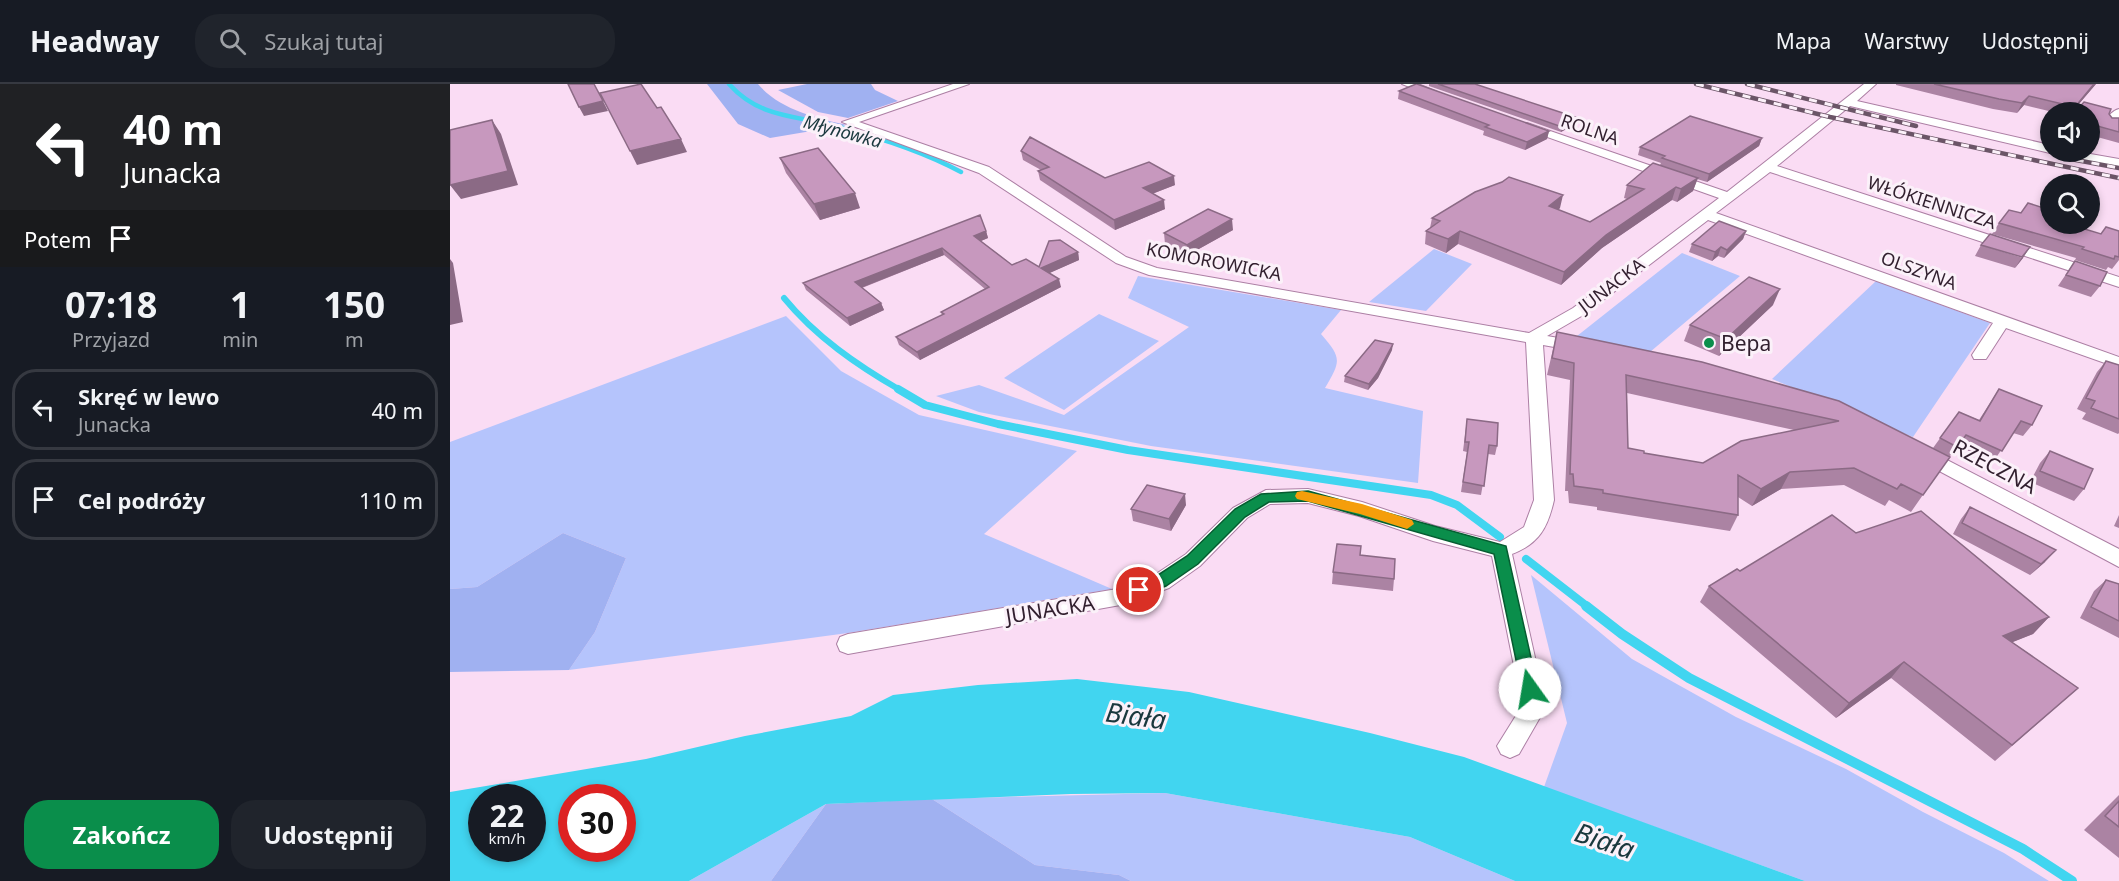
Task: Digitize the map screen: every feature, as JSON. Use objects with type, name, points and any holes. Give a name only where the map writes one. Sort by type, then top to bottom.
[{"type":"street","name":"KOMOROWICKA","points":[[964,84],[848,122],[984,170],[1121,260],[1154,272],[1534,338]]},
{"type":"street","points":[[1407,84],[1449,99]]},
{"type":"street","name":"JUNACKA","points":[[1534,338],[1579,311],[1768,167],[1870,84]]},
{"type":"street","points":[[1847,102],[2040,147]]},
{"type":"street","points":[[2110,123],[2119,112]]},
{"type":"street","name":"ROLNA","points":[[1512,121],[1727,196]]},
{"type":"street","points":[[2100,159],[2119,163]]},
{"type":"street","name":"WŁÓKIENNICZA","points":[[1768,167],[2119,282]]},
{"type":"street","name":"OLSZYNA","points":[[1705,214],[2119,363]]},
{"type":"street","points":[[1980,355],[2003,321]]},
{"type":"street","points":[[1510,746],[1534,707],[1501,550],[1524,542],[1539,526],[1544,500],[1534,338],[1605,352]]},
{"type":"street","name":"RZECZNA","points":[[1901,443],[2014,501],[2119,559]]},
{"type":"street","name":"JUNACKA","points":[[848,644],[1118,598],[1161,582],[1193,560],[1240,513],[1266,497],[1308,496],[1362,509],[1433,533],[1501,550]]},
{"type":"shaded area","points":[[707,84],[758,84],[776,100],[787,106],[811,116],[847,125],[770,138],[738,124]]},
{"type":"shaded area","points":[[807,84],[871,84],[875,90],[898,101],[848,118],[818,112],[778,90]]},
{"type":"shaded area","points":[[1434,249],[1472,264],[1426,311],[1369,302]]},
{"type":"shaded area","points":[[1682,253],[1740,276],[1650,352],[1577,336]]},
{"type":"shaded area","points":[[1138,276],[1341,310],[1321,334],[1333,349],[1337,360],[1334,372],[1325,388],[1423,411],[1418,483],[1151,446],[979,412],[936,396],[979,385],[1064,415],[1189,327],[1128,298]]},
{"type":"shaded area","points":[[1876,281],[1990,323],[1913,437],[1772,379]]},
{"type":"shaded area","points":[[1099,314],[1159,341],[1064,410],[1004,378]]},
{"type":"shaded area","points":[[786,316],[841,371],[919,415],[1077,451],[984,534],[1112,589],[848,633],[569,670],[595,632],[626,558],[563,533],[477,587],[450,589],[450,442]]},
{"type":"shaded area","points":[[563,533],[626,558],[595,632],[569,670],[450,672],[450,589],[477,587]]},
{"type":"shaded area","points":[[1531,575],[1632,659],[1736,717],[1846,769],[1923,812],[2004,853],[2049,881],[1805,881],[1544,787],[1567,723]]},
{"type":"shaded area","points":[[1165,793],[1410,837],[1515,881],[1131,881],[1119,875],[1035,865],[932,799]]},
{"type":"shaded area","points":[[932,799],[1035,865],[1119,875],[1131,881],[771,881],[826,804]]},
{"type":"shaded area","points":[[826,804],[771,881],[689,881]]},
{"type":"water","name":"Biała","points":[[1077,679],[1189,692],[1464,757],[1805,881],[1515,881],[1410,837],[1165,793],[1071,794],[826,804],[689,881],[450,881],[450,792],[468,789],[468,862],[546,862],[546,784],[498,784],[646,759],[745,736],[851,716],[893,695],[978,685]]},
{"type":"building","points":[[568,84],[594,84],[603,101],[579,107]]},
{"type":"building","points":[[641,84],[657,108],[661,107],[681,139],[630,151],[600,93]]},
{"type":"building","points":[[1416,84],[1549,131],[1527,142],[1399,91]]},
{"type":"building","points":[[1438,84],[1475,84],[1578,118],[1562,127]]},
{"type":"building","points":[[1934,84],[2094,84],[2079,102],[2054,102],[2029,96],[2022,103]]},
{"type":"building","points":[[2100,106],[2111,109],[2109,114],[2112,118],[2119,118],[2119,132],[2100,127]]},
{"type":"building","points":[[1690,116],[1762,138],[1709,174],[1662,158],[1665,156],[1640,147]]},
{"type":"building","points":[[492,120],[508,171],[450,185],[450,130]]},
{"type":"building","points":[[1030,137],[1105,178],[1149,162],[1174,176],[1143,188],[1164,200],[1114,220],[1038,171],[1049,167],[1021,151]]},
{"type":"building","points":[[818,148],[855,193],[814,204],[780,158]]},
{"type":"building","points":[[1653,163],[1698,178],[1681,189],[1676,187],[1606,235],[1564,272],[1460,231],[1448,239],[1426,231],[1440,221],[1432,218],[1475,192],[1509,177],[1563,195],[1549,206],[1590,222],[1644,189],[1627,185]]},
{"type":"building","points":[[2028,203],[2040,207],[2040,234],[2101,234],[2106,227],[2119,231],[2119,257],[2115,256],[2114,259],[2082,249],[2084,247],[1999,223],[2009,210],[2021,213]]},
{"type":"building","points":[[1208,209],[1232,219],[1187,245],[1164,233]]},
{"type":"building","points":[[980,215],[986,231],[974,236],[1012,265],[1026,259],[1039,267],[1049,241],[1060,240],[1078,252],[1041,268],[1059,279],[917,352],[896,337],[944,314],[941,312],[989,287],[942,248],[855,282],[881,303],[847,318],[803,283]]},
{"type":"building","points":[[1719,221],[1746,231],[1727,250],[1721,247],[1715,252],[1692,244]]},
{"type":"building","points":[[1990,234],[2030,247],[2022,257],[1981,245]]},
{"type":"building","points":[[2075,261],[2107,272],[2100,286],[2066,275]]},
{"type":"building","points":[[1749,277],[1780,289],[1726,339],[1690,325]]},
{"type":"building","points":[[1557,332],[1702,362],[1839,401],[1950,457],[1923,495],[1901,484],[1897,489],[1854,468],[1790,472],[1761,489],[1738,475],[1738,515],[1603,493],[1603,490],[1574,486],[1573,474],[1570,474],[1574,363],[1552,358]],"holes":[[[1626,375],[1839,421],[1741,441],[1703,463],[1644,453],[1644,451],[1628,448]]]},
{"type":"building","points":[[1375,340],[1393,344],[1369,384],[1345,376]]},
{"type":"building","points":[[2106,361],[2119,365],[2119,419],[2091,408],[2095,401],[2086,398]]},
{"type":"building","points":[[1999,389],[2042,406],[2032,425],[2021,421],[2002,451],[1966,435],[1957,447],[1940,438],[1959,412],[1980,421]]},
{"type":"building","points":[[1467,419],[1498,423],[1497,446],[1489,445],[1484,486],[1463,482],[1469,442],[1465,442]]},
{"type":"building","points":[[2050,451],[2093,469],[2084,489],[2040,471]]},
{"type":"building","points":[[1147,485],[1185,494],[1169,519],[1131,509]]},
{"type":"building","points":[[1970,507],[2056,550],[2041,564],[1962,523]]},
{"type":"building","points":[[1921,511],[2049,617],[2003,636],[2078,688],[2012,745],[1904,662],[1849,703],[1709,586],[1737,569],[1740,571],[1832,515],[1856,533]]},
{"type":"building","points":[[1337,544],[1361,546],[1360,555],[1395,559],[1394,579],[1333,572]]},
{"type":"building","points":[[2106,580],[2119,584],[2119,621],[2091,607]]},
{"type":"building","points":[[2119,801],[2119,827],[2105,816]]},
{"type":"waterway","name":"Młynówka","points":[[729,84],[753,104],[766,110],[886,141],[916,151],[961,172]]},
{"type":"waterway","points":[[784,298],[823,338],[868,371],[900,390]]},
{"type":"waterway","points":[[898,389],[925,405],[998,424],[1128,450],[1431,495],[1457,505],[1500,537]]},
{"type":"waterway","points":[[1526,559],[1588,607]]},
{"type":"waterway","points":[[1586,606],[1622,634],[1689,678],[2023,849],[2072,881]]},
{"type":"railway","points":[[1696,84],[1830,117],[2119,178]]},
{"type":"railway","points":[[1747,84],[1916,126]]},
{"type":"railway","points":[[2087,162],[2119,168]]},
{"type":"slow traffic","points":[[1302,496],[1362,509],[1407,524]]},
{"type":"place","name":"Bepa","points":[[1709,343]]},
{"type":"route","points":[[1139,590],[1161,582],[1193,560],[1240,513],[1266,497],[1308,496],[1362,509],[1433,533],[1501,550],[1530,689]]}]
